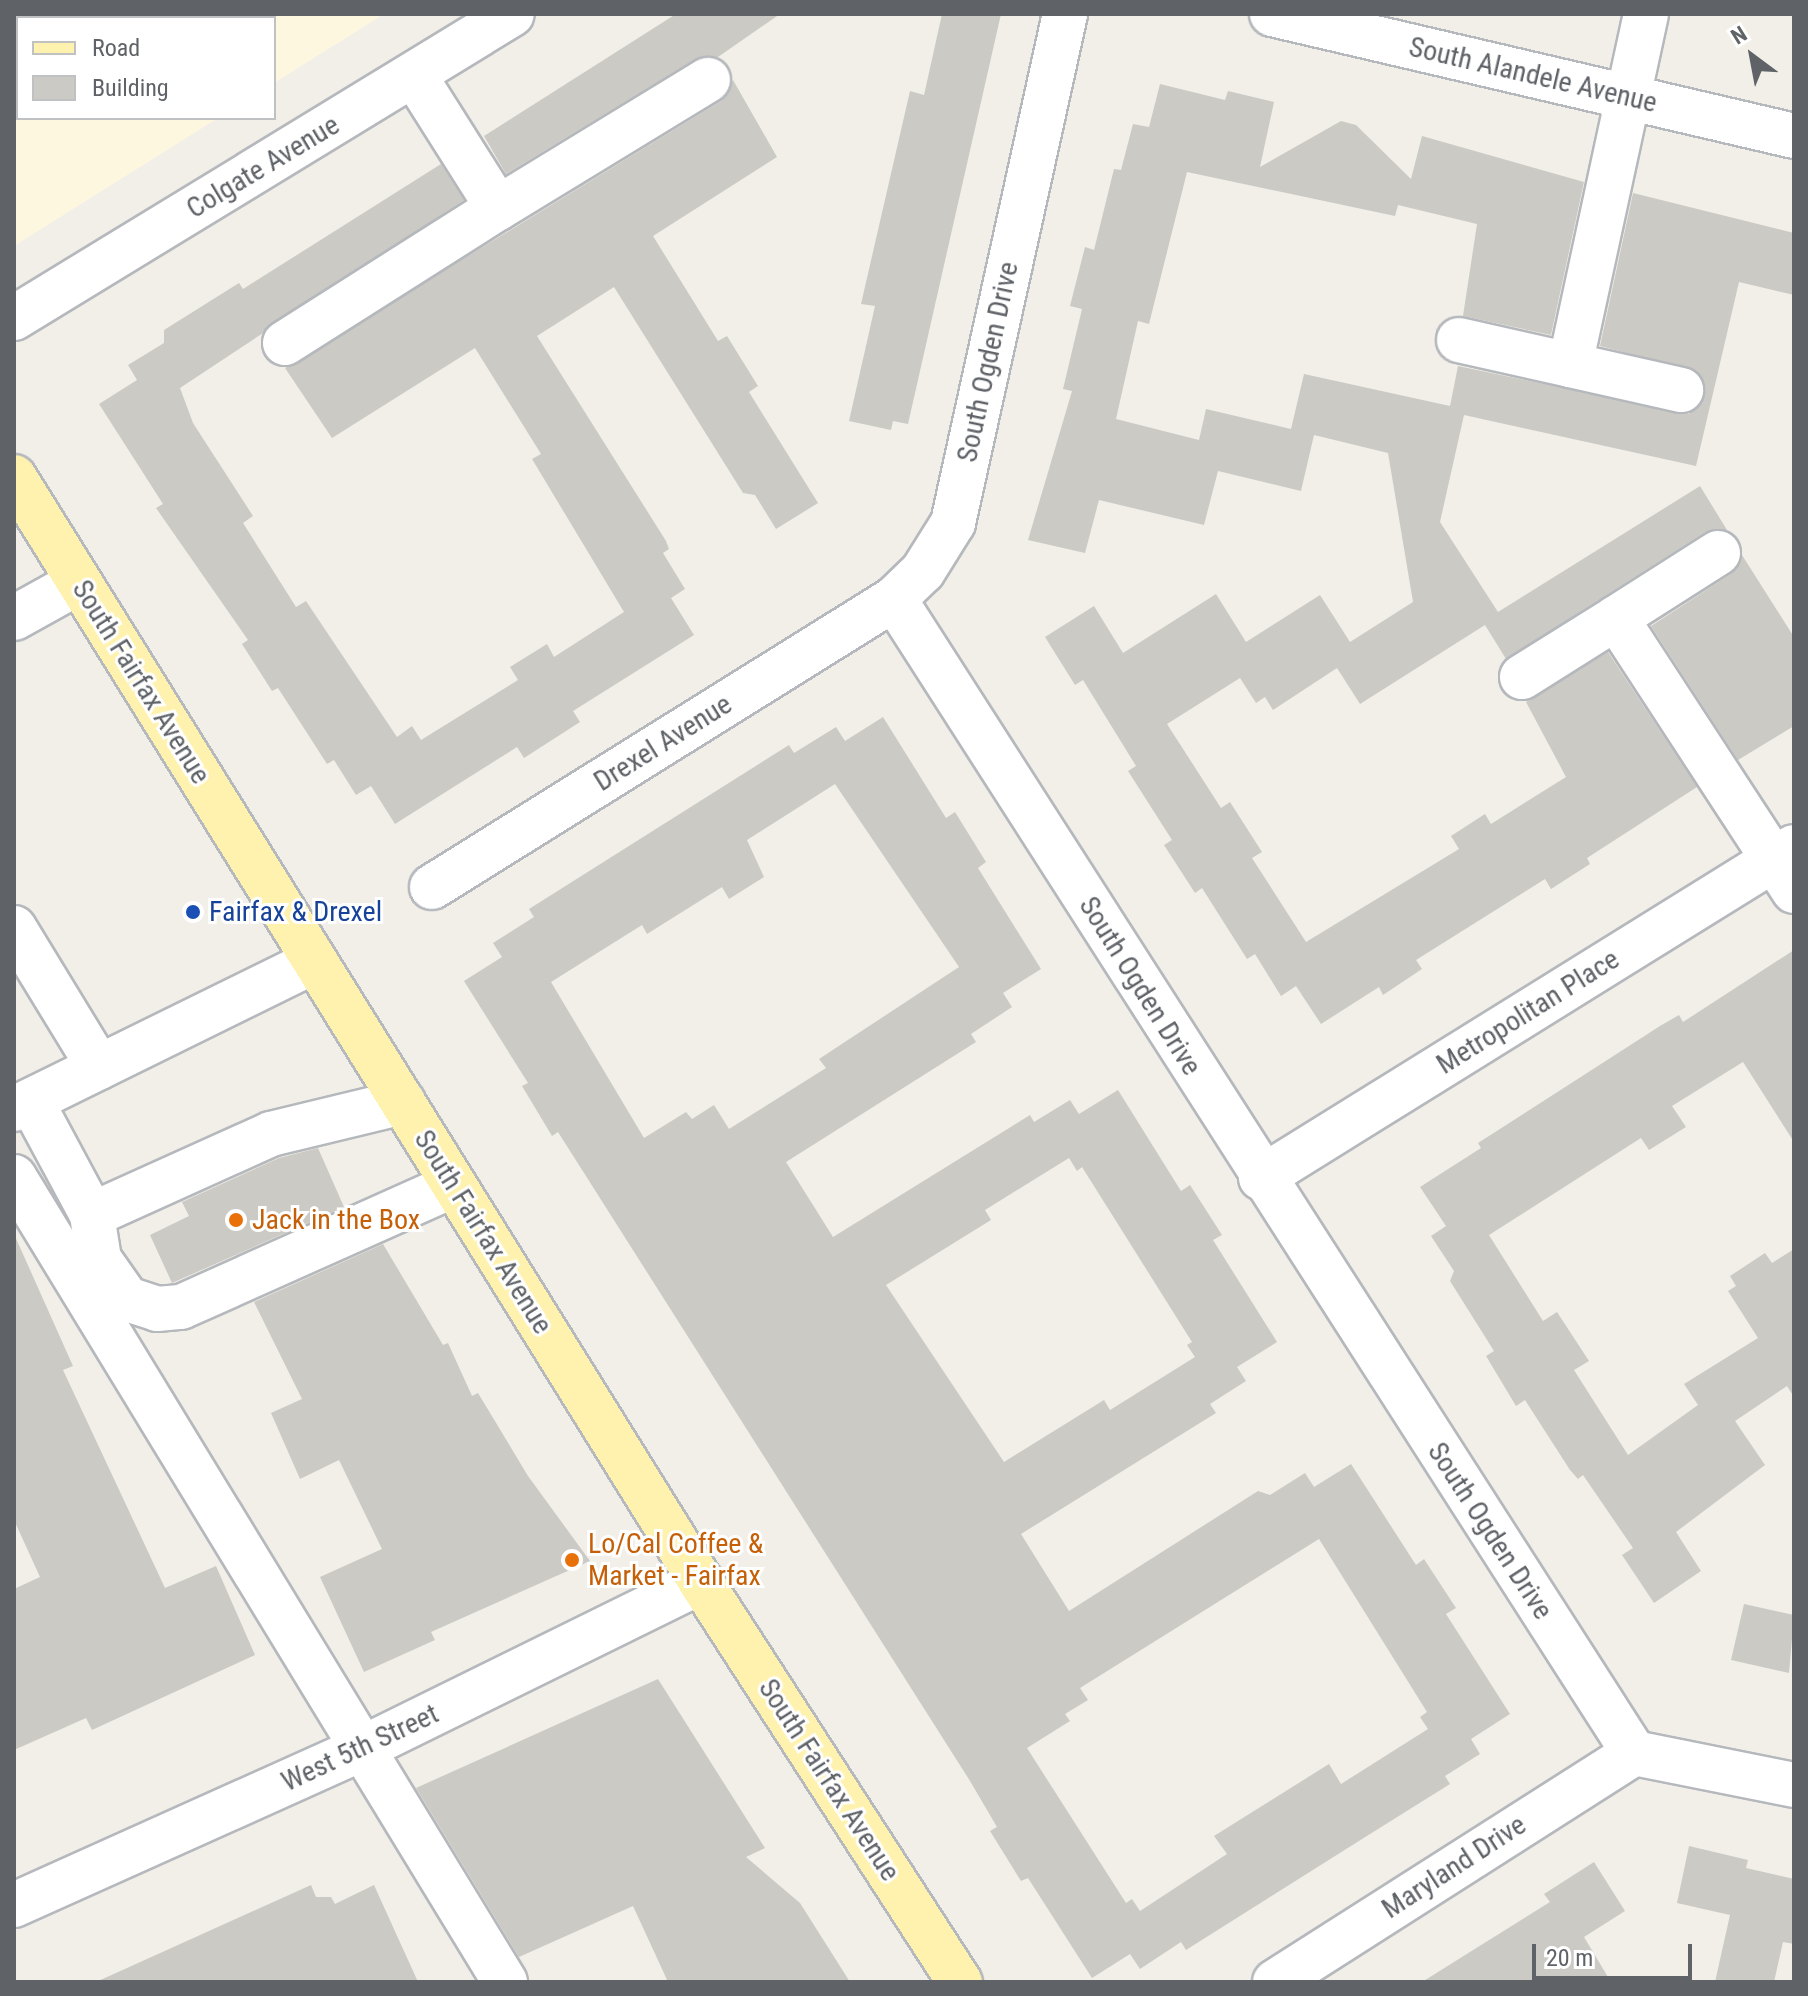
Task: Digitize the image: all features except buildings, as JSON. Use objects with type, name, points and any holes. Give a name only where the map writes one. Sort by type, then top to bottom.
[{"type":"main road","name":"South Fairfax Avenue","points":[[14,477],[701,1582],[960,1982]]},
{"type":"street","name":"Colgate Avenue","points":[[14,318],[512,14]]},
{"type":"street","name":"South Ogden Drive","points":[[1065,14],[953,523],[923,571],[894,599],[1261,1178],[1634,1753]]},
{"type":"street","name":"South Alandele Avenue","points":[[1272,14],[1794,136]]},
{"type":"street","points":[[1570,365],[1646,14]]},
{"type":"street","points":[[414,75],[498,208]]},
{"type":"street","points":[[285,343],[708,80]]},
{"type":"street","points":[[1459,340],[1681,390]]},
{"type":"street","points":[[1522,677],[1718,553]]},
{"type":"street","points":[[14,618],[79,582]]},
{"type":"street","name":"Drexel Avenue","points":[[432,887],[894,599]]},
{"type":"street","points":[[1616,618],[1720,785],[1788,866]]},
{"type":"street","name":"Metropolitan Place","points":[[1261,1178],[1788,866]]},
{"type":"street","points":[[14,928],[99,1067]]},
{"type":"street","points":[[86,1266],[92,1215],[22,1105],[315,961]]},
{"type":"street","points":[[92,1215],[271,1134],[403,1102]]},
{"type":"street","points":[[14,1177],[86,1266],[363,1748],[505,1982]]},
{"type":"street","points":[[86,1266],[127,1299],[157,1309],[181,1307],[454,1185]]},
{"type":"street","name":"West 5th Street","points":[[14,1905],[363,1748],[701,1582]]},
{"type":"street","points":[[1634,1753],[1794,1785]]},
{"type":"street","name":"Maryland Drive","points":[[1275,1982],[1634,1753]]},
{"type":"shaded area","points":[[14,14],[384,14],[276,82],[276,16],[16,16],[16,120],[215,120],[14,246]]},
{"type":"place","name":"Fairfax & Drexel","points":[[193,912]]},
{"type":"place","name":"Jack in the Box","points":[[236,1220]]},
{"type":"place","name":"Lo/Cal Coffee & Market - Fairfax","points":[[572,1560]]}]
